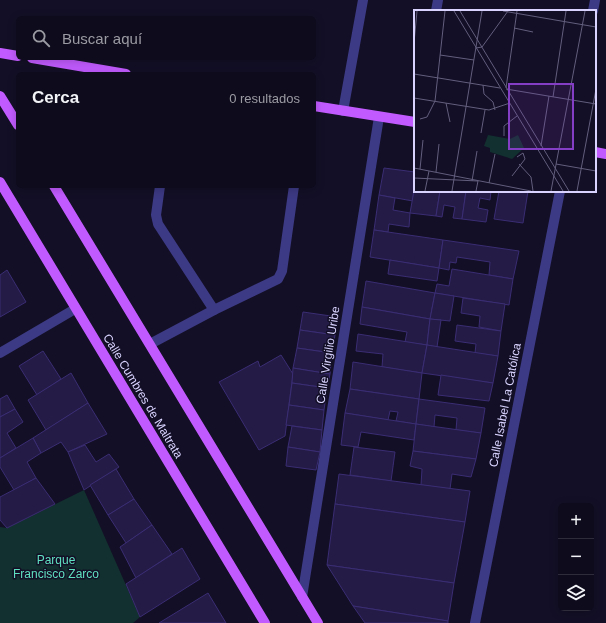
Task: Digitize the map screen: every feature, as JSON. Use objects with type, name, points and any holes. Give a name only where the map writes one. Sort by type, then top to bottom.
[{"type":"main road","points":[[0,53],[16,56]]},
{"type":"main road","points":[[44,60],[114,72]]},
{"type":"main road","points":[[0,96],[16,122]]},
{"type":"main road","points":[[316,106],[414,122]]},
{"type":"main road","points":[[596,152],[606,154]]},
{"type":"main road","name":"Calle Cumbres de Maltrata","points":[[0,183],[265,623]]},
{"type":"main road","points":[[55,188],[318,623]]},
{"type":"street","points":[[343,111],[363,0]]},
{"type":"street","points":[[436,10],[438,0]]},
{"type":"street","points":[[593,10],[595,0]]},
{"type":"street","name":"Calle Virgilio Uribe","points":[[302,597],[379,117]]},
{"type":"street","points":[[160,188],[156,215],[158,224],[214,310]]},
{"type":"street","points":[[150,344],[214,310],[274,281],[281,275],[294,188]]},
{"type":"street","name":"Calle Isabel La Católica","points":[[475,623],[560,192]]},
{"type":"street","points":[[0,353],[75,309]]},
{"type":"green space","name":"Parque Francisco Zarco","points":[[84,490],[140,617],[133,623],[0,623],[0,527],[7,528]]},
{"type":"building","points":[[384,168],[414,172],[413,201],[379,195]]},
{"type":"building","points":[[414,191],[414,192],[440,192],[436,216],[410,213]]},
{"type":"building","points":[[440,192],[466,192],[462,219],[453,218],[455,207],[444,205],[442,217],[436,216]]},
{"type":"building","points":[[466,192],[491,192],[490,200],[480,198],[478,208],[488,210],[486,222],[462,219]]},
{"type":"building","points":[[499,192],[528,192],[523,223],[494,219]]},
{"type":"building","points":[[379,195],[395,198],[393,210],[410,213],[409,227],[389,224],[388,232],[374,230]]},
{"type":"building","points":[[374,230],[443,240],[439,268],[370,257]]},
{"type":"building","points":[[443,240],[519,251],[513,279],[489,275],[490,262],[457,257],[456,263],[450,262],[449,270],[439,268]]},
{"type":"building","points":[[390,260],[439,268],[437,281],[388,274]]},
{"type":"building","points":[[452,269],[513,279],[509,305],[435,293],[437,284],[449,286]]},
{"type":"building","points":[[7,270],[26,302],[0,317],[0,275]]},
{"type":"building","points":[[366,281],[435,293],[430,319],[362,307]]},
{"type":"building","points":[[435,293],[454,296],[450,321],[430,319]]},
{"type":"building","points":[[463,298],[505,304],[501,331],[479,327],[480,316],[461,313]]},
{"type":"building","points":[[362,307],[430,319],[427,345],[405,342],[407,332],[360,324]]},
{"type":"building","points":[[303,312],[338,317],[335,335],[300,330]]},
{"type":"building","points":[[430,319],[441,320],[437,347],[427,345]]},
{"type":"building","points":[[457,325],[501,331],[498,356],[475,353],[476,344],[455,341]]},
{"type":"building","points":[[300,330],[335,335],[332,353],[297,348]]},
{"type":"building","points":[[358,334],[427,345],[422,373],[382,367],[383,354],[356,351]]},
{"type":"building","points":[[427,345],[498,356],[493,383],[422,373]]},
{"type":"building","points":[[297,348],[332,353],[330,374],[293,368]]},
{"type":"building","points":[[43,351],[61,379],[37,395],[19,366]]},
{"type":"building","points":[[281,355],[293,374],[285,436],[259,450],[219,382],[258,361],[260,367]]},
{"type":"building","points":[[353,362],[422,373],[419,399],[350,389]]},
{"type":"building","points":[[293,368],[330,374],[327,388],[292,383]]},
{"type":"building","points":[[71,373],[88,403],[46,430],[28,400]]},
{"type":"building","points":[[441,375],[493,383],[489,401],[438,395]]},
{"type":"building","points":[[292,383],[327,388],[324,410],[289,405]]},
{"type":"building","points":[[350,389],[419,399],[416,424],[396,421],[398,412],[390,411],[388,420],[345,413]]},
{"type":"building","points":[[7,395],[15,409],[0,417],[0,399]]},
{"type":"building","points":[[419,399],[485,408],[481,433],[456,430],[457,418],[435,415],[434,427],[416,424]]},
{"type":"building","points":[[88,403],[107,434],[68,452],[61,442],[41,453],[33,438]]},
{"type":"building","points":[[289,405],[324,410],[322,430],[286,425]]},
{"type":"building","points":[[15,409],[23,422],[7,433],[16,448],[0,458],[0,417]]},
{"type":"building","points":[[345,413],[416,424],[414,440],[361,432],[358,447],[341,445]]},
{"type":"building","points":[[416,424],[481,433],[476,459],[413,451]]},
{"type":"building","points":[[292,426],[322,430],[320,452],[288,447]]},
{"type":"building","points":[[33,438],[41,453],[27,462],[36,478],[14,490],[0,467],[0,458]]},
{"type":"building","points":[[85,445],[96,462],[109,454],[119,467],[84,490],[68,452]]},
{"type":"building","points":[[288,447],[320,452],[316,470],[286,466]]},
{"type":"building","points":[[354,447],[395,452],[391,481],[350,475]]},
{"type":"building","points":[[413,451],[476,459],[471,477],[452,474],[450,489],[421,485],[422,469],[410,466]]},
{"type":"building","points":[[116,469],[134,499],[108,515],[90,485]]},
{"type":"building","points":[[339,474],[470,491],[465,522],[335,504]]},
{"type":"building","points":[[36,478],[55,504],[7,528],[0,520],[0,497]]},
{"type":"building","points":[[134,499],[152,525],[126,543],[108,515]]},
{"type":"building","points":[[335,504],[465,522],[454,583],[327,565]]},
{"type":"building","points":[[152,525],[172,554],[136,578],[120,547]]},
{"type":"building","points":[[182,548],[200,579],[140,617],[126,584]]},
{"type":"building","points":[[327,565],[454,583],[448,621],[353,606]]},
{"type":"building","points":[[208,593],[226,623],[159,623]]},
{"type":"building","points":[[353,606],[448,621],[448,623],[365,623]]}]
